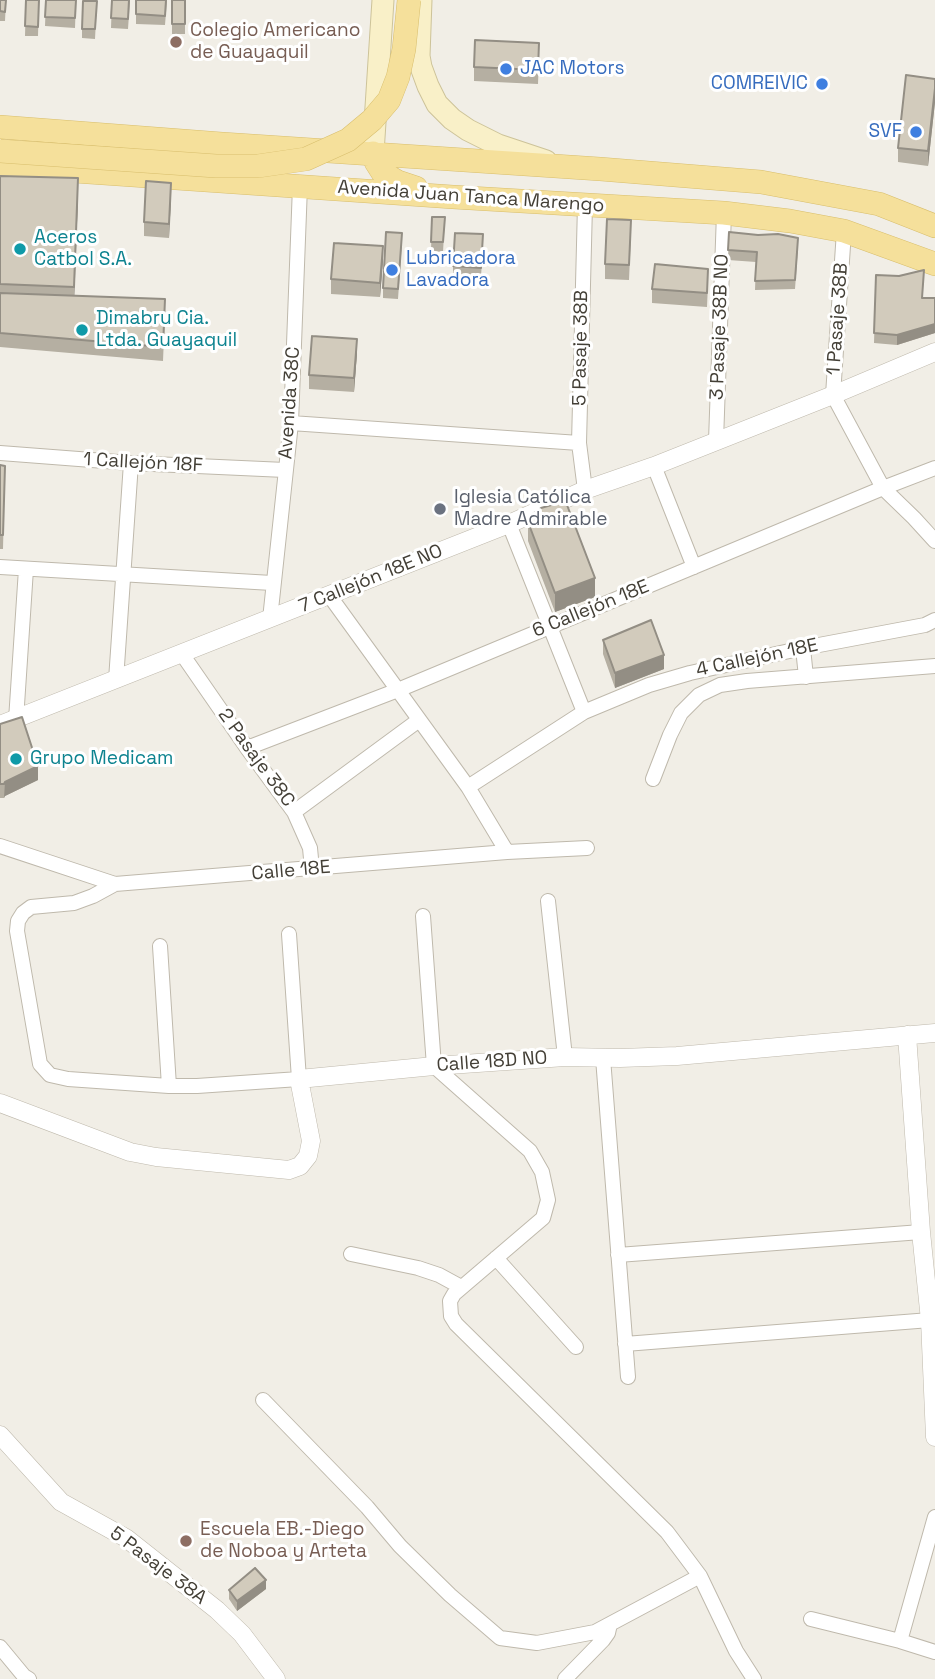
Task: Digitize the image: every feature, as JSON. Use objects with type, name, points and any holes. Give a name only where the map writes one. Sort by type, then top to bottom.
[{"type":"main road","points":[[383,0],[373,153],[376,162],[383,173],[398,183],[453,197]]},
{"type":"main road","points":[[0,151],[216,166],[258,166],[306,159],[348,140],[372,120],[389,100],[398,77],[404,49],[409,0]]},
{"type":"main road","points":[[421,0],[419,56],[428,86],[437,104],[468,130],[498,145],[561,167]]},
{"type":"main road","name":"Avenida Juan Tanca Marengo","points":[[0,127],[761,183],[879,204],[935,226]]},
{"type":"main road","name":"Avenida Juan Tanca Marengo","points":[[0,166],[724,214],[790,221],[844,231],[935,264]]},
{"type":"street","name":"Avenida 38C","points":[[270,619],[290,423],[300,186]]},
{"type":"street","name":"5 Pasaje 38B","points":[[584,205],[579,443],[585,490]]},
{"type":"street","name":"3 Pasaje 38B NO","points":[[716,441],[724,214]]},
{"type":"street","name":"1 Pasaje 38B","points":[[844,231],[833,395],[883,488],[935,541]]},
{"type":"street","name":"7 Callejón 18E NO","points":[[8,723],[935,352]]},
{"type":"street","points":[[290,423],[579,443]]},
{"type":"street","name":"1 Callejón 18F","points":[[0,453],[131,463],[285,470]]},
{"type":"street","points":[[116,680],[131,463]]},
{"type":"street","points":[[654,466],[694,567]]},
{"type":"street","name":"6 Callejón 18E","points":[[247,747],[398,690],[935,468]]},
{"type":"street","points":[[509,524],[584,712]]},
{"type":"street","points":[[0,567],[272,583]]},
{"type":"street","points":[[8,723],[26,569]]},
{"type":"street","points":[[329,595],[468,787],[507,852]]},
{"type":"street","name":"4 Callejón 18E","points":[[468,787],[584,712],[649,685],[803,648],[925,625],[935,620]]},
{"type":"street","points":[[803,648],[806,677]]},
{"type":"street","name":"2 Pasaje 38C","points":[[183,654],[295,812],[310,848],[312,869]]},
{"type":"street","points":[[653,779],[681,713],[699,695],[720,685],[935,666]]},
{"type":"street","points":[[690,673],[699,695]]},
{"type":"street","points":[[295,812],[419,720]]},
{"type":"street","name":"Calle 18E","points":[[0,846],[115,884],[587,848]]},
{"type":"street","name":"Calle 18D NO","points":[[115,884],[93,897],[74,903],[31,907],[18,921],[17,931],[40,1064],[50,1075],[68,1079],[197,1086],[565,1057],[677,1056],[935,1033]]},
{"type":"street","points":[[548,901],[565,1057]]},
{"type":"street","points":[[423,916],[434,1066],[530,1151],[542,1172],[548,1200],[543,1218],[454,1294],[450,1301],[452,1316],[456,1324],[667,1532],[700,1576],[736,1651],[754,1679]]},
{"type":"street","points":[[0,1103],[130,1152],[289,1170],[300,1166],[308,1156],[311,1141],[299,1079],[289,934]]},
{"type":"street","points":[[160,946],[169,1086]]},
{"type":"street","points":[[907,1035],[930,1320],[935,1437]]},
{"type":"street","points":[[603,1058],[628,1377]]},
{"type":"street","points":[[618,1255],[921,1232]]},
{"type":"street","points":[[351,1254],[418,1268],[461,1287]]},
{"type":"street","points":[[496,1258],[576,1348]]},
{"type":"street","points":[[625,1343],[930,1320]]},
{"type":"street","points":[[263,1400],[367,1507],[400,1546],[450,1595],[500,1638],[537,1643],[595,1632],[700,1576]]},
{"type":"street","name":"5 Pasaje 38A","points":[[0,1435],[61,1502],[126,1538],[217,1610],[242,1634],[276,1679]]},
{"type":"street","points":[[900,1641],[935,1517]]},
{"type":"street","points":[[811,1619],[935,1652]]},
{"type":"street","points":[[565,1679],[604,1640],[610,1624]]},
{"type":"street","points":[[0,1647],[29,1679]]},
{"type":"building","points":[[0,0],[6,0],[5,12],[0,11]]},
{"type":"building","points":[[26,0],[39,0],[38,27],[25,26]]},
{"type":"building","points":[[46,0],[76,0],[75,18],[45,17]]},
{"type":"building","points":[[112,0],[129,0],[128,19],[111,18]]},
{"type":"building","points":[[136,0],[166,0],[165,16],[136,14]]},
{"type":"building","points":[[172,0],[185,0],[185,24],[172,24]]},
{"type":"building","points":[[83,1],[97,1],[95,29],[82,29]]},
{"type":"building","points":[[475,40],[539,43],[538,70],[474,67]]},
{"type":"building","name":"SVF","points":[[906,75],[935,79],[928,151],[898,148]]},
{"type":"building","points":[[0,176],[78,178],[74,287],[0,284]]},
{"type":"building","points":[[146,181],[171,183],[169,224],[144,222]]},
{"type":"building","points":[[432,217],[445,217],[443,242],[431,242]]},
{"type":"building","points":[[607,219],[631,220],[629,265],[605,264]]},
{"type":"building","name":"Lubricadora Lavadora","points":[[386,232],[402,233],[398,289],[383,288]]},
{"type":"building","points":[[729,232],[778,234],[798,238],[795,280],[755,281],[757,252],[728,250]]},
{"type":"building","points":[[455,233],[483,234],[481,268],[453,266]]},
{"type":"building","points":[[334,243],[383,246],[380,283],[331,279]]},
{"type":"building","points":[[655,264],[708,269],[707,293],[652,289]]},
{"type":"building","points":[[924,270],[922,298],[935,298],[935,324],[897,335],[874,333],[876,275],[899,276]]},
{"type":"building","name":"Dimabru Cia. Ltda. Guayaquil","points":[[0,293],[165,299],[163,347],[0,333]]},
{"type":"building","points":[[312,336],[357,339],[354,378],[309,375]]},
{"type":"building","points":[[0,465],[5,466],[3,535],[0,535]]},
{"type":"building","points":[[558,503],[567,505],[595,578],[555,593],[528,522],[533,521],[531,515],[541,508]]},
{"type":"building","points":[[651,620],[664,655],[615,673],[603,640]]},
{"type":"building","name":"Grupo Medicam","points":[[22,717],[38,766],[0,784],[0,724]]},
{"type":"building","points":[[255,1568],[266,1580],[237,1601],[229,1590]]},
{"type":"place","name":"Colegio Americano de Guayaquil","points":[[176,42]]},
{"type":"place","name":"JAC Motors","points":[[506,69]]},
{"type":"place","name":"COMREIVIC","points":[[822,84]]},
{"type":"place","name":"SVF","points":[[916,132]]},
{"type":"place","name":"Aceros Catbol S.A.","points":[[20,249]]},
{"type":"place","name":"Lubricadora Lavadora","points":[[392,270]]},
{"type":"place","name":"Dimabru Cia. Ltda. Guayaquil","points":[[82,330]]},
{"type":"place","name":"Iglesia Católica Madre Admirable","points":[[440,509]]},
{"type":"place","name":"Grupo Medicam","points":[[16,759]]},
{"type":"place","name":"Escuela EB.-Diego de Noboa y Arteta","points":[[186,1541]]}]
